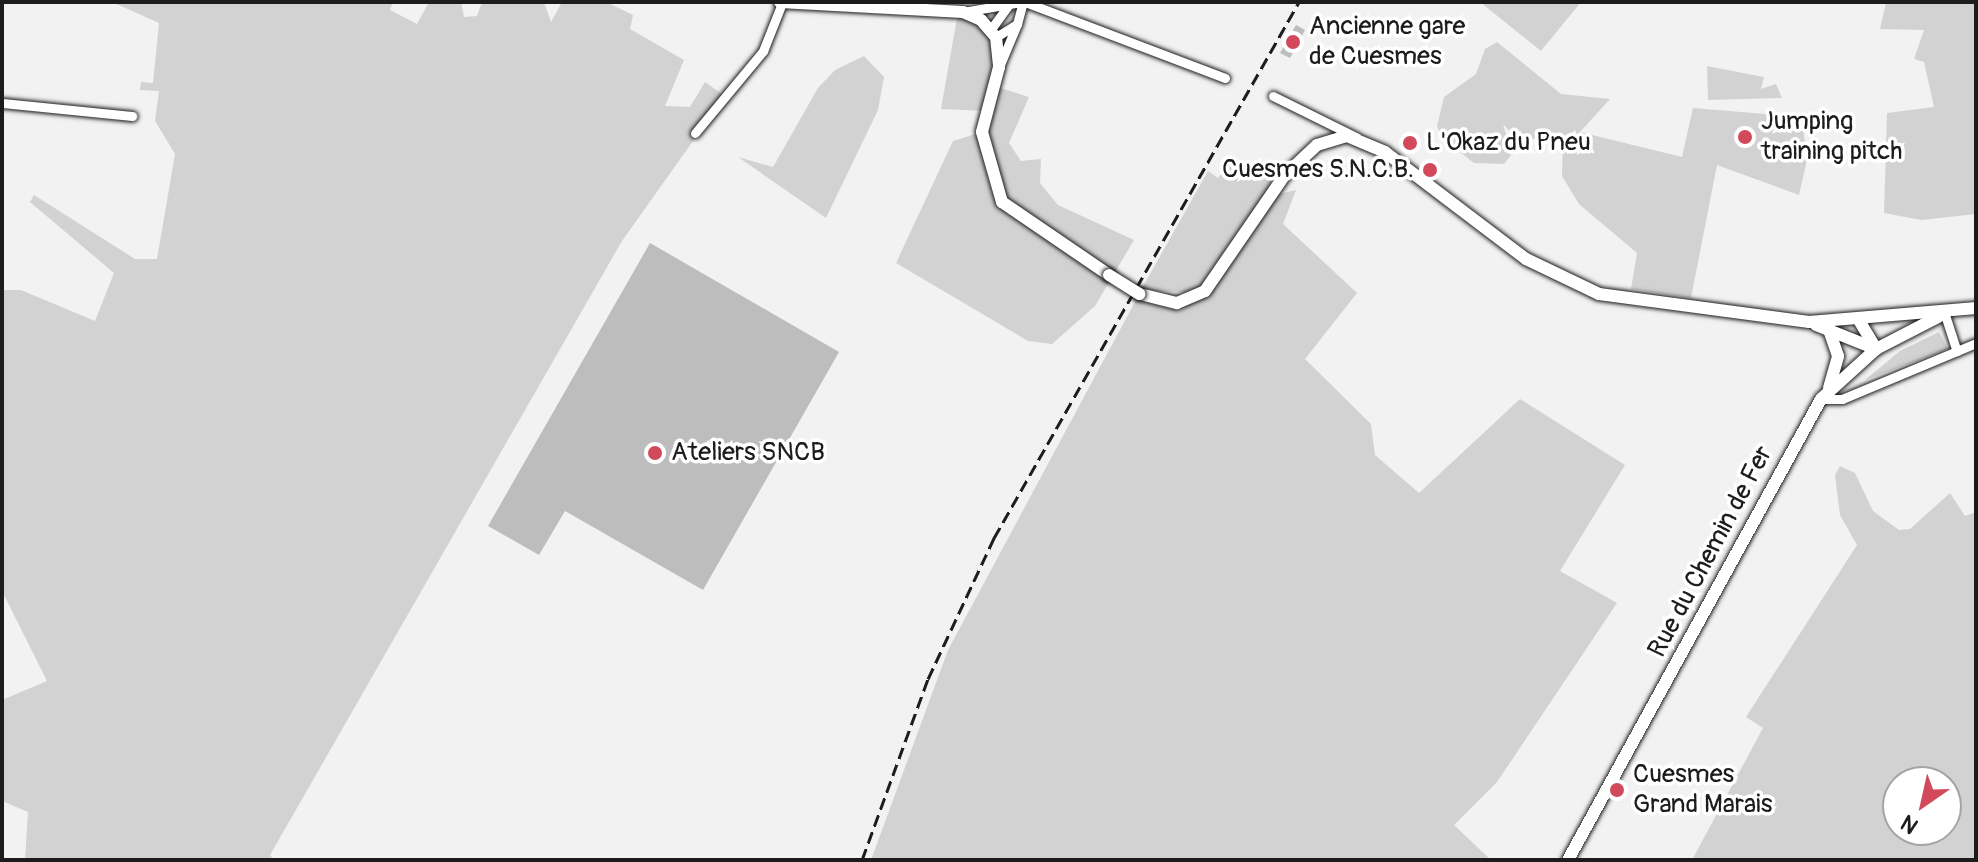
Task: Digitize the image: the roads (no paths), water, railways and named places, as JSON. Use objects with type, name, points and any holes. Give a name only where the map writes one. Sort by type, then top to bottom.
[{"type":"main road","points":[[781,2],[963,12],[994,33],[999,67],[982,132],[1002,202],[1140,294],[1177,303],[1205,291],[1304,155],[1340,136],[1359,138],[1577,287],[1809,322],[1860,322],[1945,315],[1976,308]]},
{"type":"main road","name":"Rue du Chemin de Fer","points":[[1568,860],[1825,395],[1876,349],[1945,315]]},
{"type":"main road","points":[[1809,322],[1876,349]]},
{"type":"main road","points":[[1860,322],[1876,349]]},
{"type":"main road","points":[[1825,395],[1838,356],[1829,330]]},
{"type":"street","points":[[695,133],[763,51],[781,2]]},
{"type":"street","points":[[999,67],[1023,2]]},
{"type":"street","points":[[963,12],[1023,2],[1225,78]]},
{"type":"street","points":[[994,33],[1008,6]]},
{"type":"street","points":[[994,33],[1017,24]]},
{"type":"street","points":[[1273,96],[1359,138]]},
{"type":"street","points":[[2,103],[132,116]]},
{"type":"street","points":[[1945,315],[1957,351]]},
{"type":"street","points":[[1825,395],[1842,399],[1976,343]]},
{"type":"railway","points":[[862,860],[928,679],[994,538],[1299,2]]},
{"type":"place","name":"Ancienne gare de Cuesmes","points":[[1293,42]]},
{"type":"place","name":"Jumping training pitch","points":[[1745,137]]},
{"type":"place","name":"L'Okaz du Pneu","points":[[1410,143]]},
{"type":"place","name":"Cuesmes S.N.C.B.","points":[[1430,170]]},
{"type":"place","name":"Ateliers SNCB","points":[[655,453]]},
{"type":"place","name":"Cuesmes Grand Marais","points":[[1617,790]]}]
